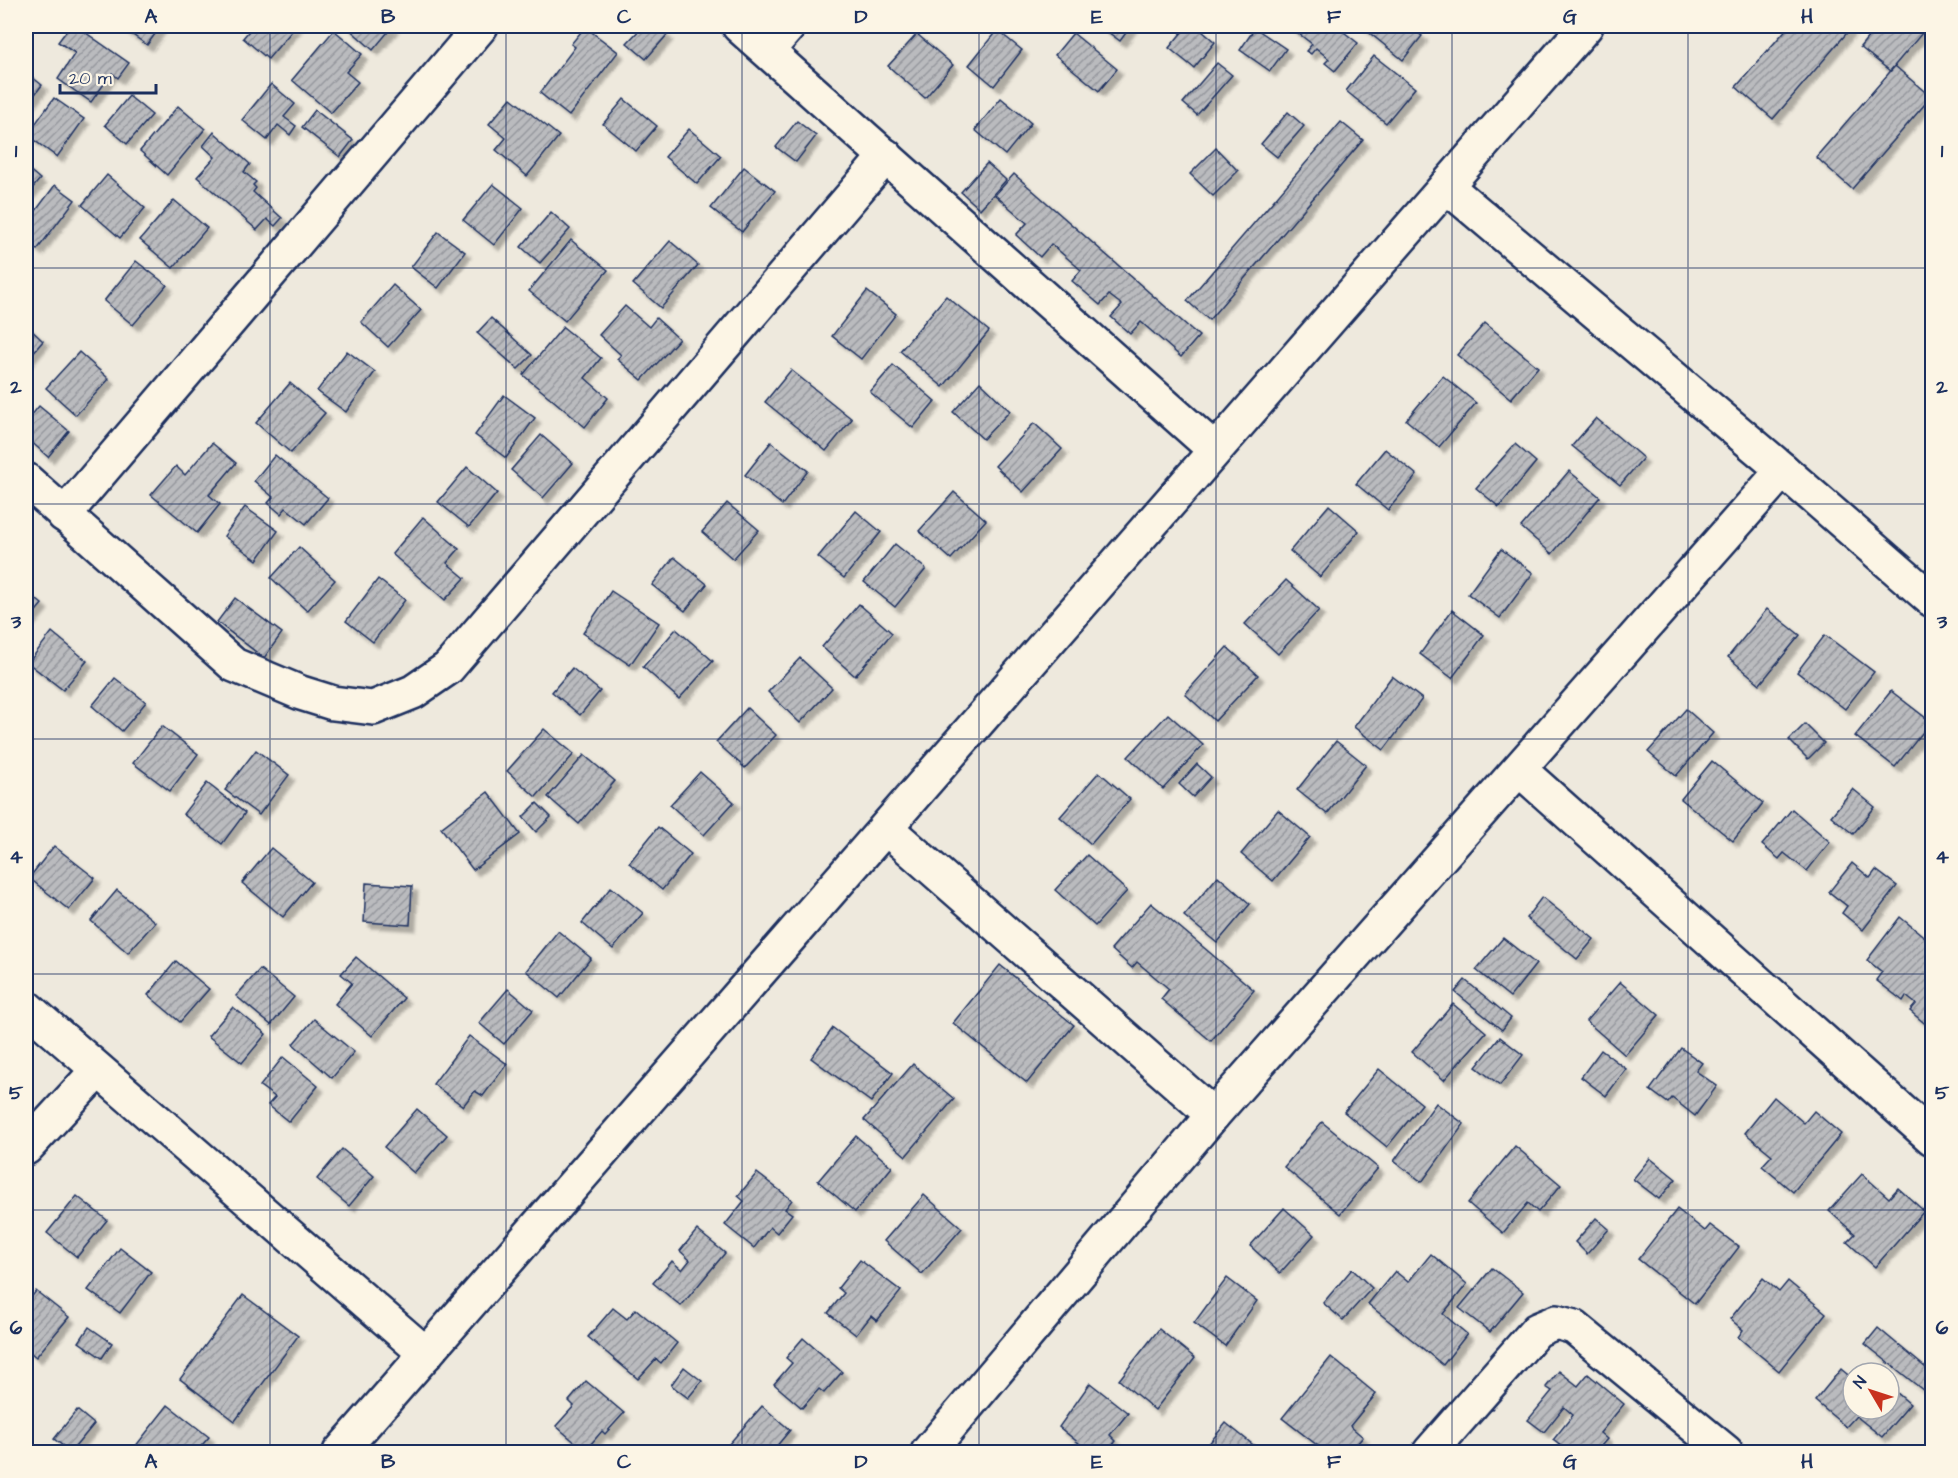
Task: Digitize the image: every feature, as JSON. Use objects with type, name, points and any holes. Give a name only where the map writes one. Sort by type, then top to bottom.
[{"type":"street","points":[[64,515],[482,26]]},
{"type":"street","points":[[739,26],[1215,450]]},
{"type":"street","points":[[768,50],[789,26]]},
{"type":"street","points":[[340,1452],[1586,26]]},
{"type":"street","points":[[26,480],[234,665],[333,703],[373,708],[412,692],[448,668],[886,156]]},
{"type":"street","points":[[1446,186],[1783,470],[1932,600]]},
{"type":"street","points":[[928,1452],[1213,1115],[1783,470]]},
{"type":"street","points":[[1520,770],[1932,1138]]},
{"type":"street","points":[[886,828],[1213,1115]]},
{"type":"street","points":[[26,1007],[426,1354]]},
{"type":"street","points":[[26,1148],[98,1070]]},
{"type":"street","points":[[1430,1452],[1537,1330],[1556,1322],[1574,1327],[1726,1452]]},
{"type":"building","points":[[70,26],[76,26],[129,63],[118,78],[112,73],[91,102],[58,79],[75,53],[58,42]]},
{"type":"building","points":[[120,26],[161,26],[147,45]]},
{"type":"building","points":[[253,26],[296,26],[268,59],[243,38]]},
{"type":"building","points":[[346,26],[393,26],[373,50]]},
{"type":"building","points":[[643,26],[655,26],[667,35],[646,59],[627,43]]},
{"type":"building","points":[[1100,26],[1131,26],[1120,41]]},
{"type":"building","points":[[1187,26],[1196,26],[1215,42],[1194,68],[1169,48]]},
{"type":"building","points":[[1289,26],[1336,26],[1358,43],[1335,71],[1325,63],[1329,59],[1316,48],[1311,54],[1306,51],[1312,44]]},
{"type":"building","points":[[1361,26],[1409,26],[1422,36],[1403,60]]},
{"type":"building","points":[[1789,26],[1852,27],[1773,119],[1736,87]]},
{"type":"building","points":[[1877,26],[1928,26],[1890,71],[1860,47]]},
{"type":"building","points":[[585,27],[618,52],[569,116],[540,93],[575,47],[571,44]]},
{"type":"building","points":[[1255,28],[1286,49],[1270,71],[1240,50]]},
{"type":"building","points":[[334,30],[362,54],[346,72],[358,82],[331,113],[292,80]]},
{"type":"building","points":[[997,30],[1022,50],[994,86],[969,65]]},
{"type":"building","points":[[1073,33],[1117,69],[1099,91],[1055,55]]},
{"type":"building","points":[[917,34],[953,65],[925,98],[888,66]]},
{"type":"building","points":[[1374,56],[1415,88],[1386,123],[1346,91]]},
{"type":"building","points":[[1217,63],[1232,75],[1197,115],[1183,103]]},
{"type":"building","points":[[1895,66],[1931,97],[1852,189],[1816,157]]},
{"type":"building","points":[[26,72],[42,85],[26,106]]},
{"type":"building","points":[[271,84],[295,104],[284,117],[296,126],[290,135],[278,125],[267,140],[242,120]]},
{"type":"building","points":[[129,96],[152,115],[127,144],[105,125]]},
{"type":"building","points":[[54,98],[84,119],[57,157],[27,135]]},
{"type":"building","points":[[511,98],[559,136],[527,176],[496,150],[506,138],[489,124]]},
{"type":"building","points":[[1001,98],[1031,123],[1005,155],[975,130]]},
{"type":"building","points":[[624,99],[657,126],[636,151],[603,124]]},
{"type":"building","points":[[178,106],[205,129],[167,175],[140,151]]},
{"type":"building","points":[[315,110],[353,140],[340,157],[302,127]]},
{"type":"building","points":[[1288,112],[1304,126],[1277,157],[1261,144]]},
{"type":"building","points":[[797,121],[816,136],[796,162],[776,147]]},
{"type":"building","points":[[1341,122],[1363,140],[1209,320],[1187,301]]},
{"type":"building","points":[[689,129],[721,156],[697,184],[665,157]]},
{"type":"building","points":[[214,132],[250,164],[244,172],[256,182],[253,185],[256,188],[253,192],[282,218],[275,226],[267,219],[257,230],[197,177],[215,157],[203,146]]},
{"type":"building","points":[[1216,148],[1238,171],[1213,196],[1190,174]]},
{"type":"building","points":[[987,163],[1006,180],[980,209],[961,192]]},
{"type":"building","points":[[26,167],[40,179],[26,196]]},
{"type":"building","points":[[744,167],[775,191],[742,232],[711,208]]},
{"type":"building","points":[[1014,174],[1199,336],[1181,357],[1141,322],[1130,334],[1111,317],[1122,305],[1109,295],[1100,305],[1072,281],[1081,270],[1051,244],[1040,257],[1016,235],[1027,223],[995,195]]},
{"type":"building","points":[[107,175],[145,208],[120,238],[82,205]]},
{"type":"building","points":[[493,184],[523,208],[494,245],[463,220]]},
{"type":"building","points":[[55,185],[75,200],[37,250],[26,241],[26,224]]},
{"type":"building","points":[[174,200],[207,228],[173,268],[140,240]]},
{"type":"building","points":[[551,212],[570,229],[540,263],[521,247]]},
{"type":"building","points":[[438,232],[465,252],[438,288],[411,267]]},
{"type":"building","points":[[571,240],[608,270],[565,321],[529,291]]},
{"type":"building","points":[[670,241],[698,265],[661,308],[633,284]]},
{"type":"building","points":[[136,261],[167,285],[133,325],[104,301]]},
{"type":"building","points":[[393,285],[421,310],[388,347],[361,322]]},
{"type":"building","points":[[867,291],[896,314],[861,359],[832,336]]},
{"type":"building","points":[[946,296],[989,331],[943,387],[900,351]]},
{"type":"building","points":[[625,306],[649,327],[656,318],[679,339],[642,380],[617,359],[621,355],[599,335]]},
{"type":"building","points":[[491,318],[532,355],[518,369],[477,333]]},
{"type":"building","points":[[1485,323],[1538,367],[1511,399],[1457,355]]},
{"type":"building","points":[[26,325],[43,341],[26,361]]},
{"type":"building","points":[[563,327],[601,358],[585,378],[608,398],[585,427],[523,375]]},
{"type":"building","points":[[347,351],[375,372],[346,412],[317,391]]},
{"type":"building","points":[[79,352],[109,379],[76,415],[46,388]]},
{"type":"building","points":[[893,365],[935,401],[913,428],[870,392]]},
{"type":"building","points":[[791,370],[852,419],[826,451],[765,402]]},
{"type":"building","points":[[1443,376],[1476,403],[1439,447],[1406,420]]},
{"type":"building","points":[[980,382],[1010,411],[983,439],[953,412]]},
{"type":"building","points":[[290,383],[325,413],[291,453],[256,423]]},
{"type":"building","points":[[504,395],[535,418],[506,458],[475,435]]},
{"type":"building","points":[[39,406],[69,431],[48,457],[26,437],[26,422]]},
{"type":"building","points":[[1596,418],[1643,458],[1620,485],[1572,446]]},
{"type":"building","points":[[1034,423],[1062,449],[1023,492],[995,466]]},
{"type":"building","points":[[541,435],[573,463],[543,498],[511,470]]},
{"type":"building","points":[[771,442],[808,471],[782,505],[745,475]]},
{"type":"building","points":[[212,443],[236,463],[209,495],[220,504],[197,533],[151,495],[176,466],[185,475]]},
{"type":"building","points":[[1515,444],[1536,462],[1499,507],[1476,488]]},
{"type":"building","points":[[1385,449],[1417,475],[1388,510],[1356,484]]},
{"type":"building","points":[[275,455],[328,498],[306,524],[286,508],[281,514],[268,503],[273,497],[254,481]]},
{"type":"building","points":[[467,467],[497,493],[469,527],[438,502]]},
{"type":"building","points":[[1569,471],[1600,497],[1552,554],[1521,527]]},
{"type":"building","points":[[954,492],[986,520],[951,559],[919,531]]},
{"type":"building","points":[[727,503],[759,530],[733,559],[702,532]]},
{"type":"building","points":[[1329,505],[1359,531],[1320,577],[1290,551]]},
{"type":"building","points":[[245,507],[278,531],[257,560],[224,536]]},
{"type":"building","points":[[856,511],[881,532],[844,578],[818,557]]},
{"type":"building","points":[[423,517],[459,549],[447,563],[465,578],[445,600],[392,554]]},
{"type":"building","points":[[895,544],[926,569],[895,607],[864,582]]},
{"type":"building","points":[[299,547],[335,580],[307,611],[271,578]]},
{"type":"building","points":[[1501,549],[1533,573],[1500,618],[1468,594]]},
{"type":"building","points":[[674,557],[707,584],[685,611],[652,585]]},
{"type":"building","points":[[378,579],[405,600],[373,642],[346,621]]},
{"type":"building","points":[[1286,580],[1319,610],[1278,654],[1245,624]]},
{"type":"building","points":[[26,591],[42,604],[26,623]]},
{"type":"building","points":[[611,591],[659,623],[630,665],[583,633]]},
{"type":"building","points":[[235,598],[282,633],[264,658],[217,622]]},
{"type":"building","points":[[859,604],[892,633],[855,676],[822,647]]},
{"type":"building","points":[[1767,609],[1800,635],[1760,684],[1728,657]]},
{"type":"building","points":[[1452,610],[1484,635],[1452,678],[1420,654]]},
{"type":"building","points":[[676,629],[713,661],[679,699],[643,667]]},
{"type":"building","points":[[52,632],[87,661],[63,690],[28,663]]},
{"type":"building","points":[[1825,635],[1874,672],[1845,709],[1797,672]]},
{"type":"building","points":[[1227,647],[1258,675],[1215,721],[1185,694]]},
{"type":"building","points":[[800,658],[832,688],[800,723],[768,692]]},
{"type":"building","points":[[572,668],[600,691],[580,715],[552,692]]},
{"type":"building","points":[[1392,676],[1422,699],[1384,750],[1354,727]]},
{"type":"building","points":[[115,678],[146,702],[122,731],[92,706]]},
{"type":"building","points":[[1891,691],[1931,722],[1895,767],[1855,736]]},
{"type":"building","points":[[747,708],[776,735],[745,768],[716,742]]},
{"type":"building","points":[[1686,709],[1713,733],[1676,776],[1648,752]]},
{"type":"building","points":[[1168,714],[1203,745],[1163,789],[1128,757]]},
{"type":"building","points":[[1805,724],[1824,743],[1808,759],[1789,740]]},
{"type":"building","points":[[162,726],[198,754],[170,791],[133,763]]},
{"type":"building","points":[[544,729],[574,754],[536,797],[507,771]]},
{"type":"building","points":[[1336,741],[1366,765],[1327,814],[1297,790]]},
{"type":"building","points":[[256,750],[289,775],[259,815],[225,790]]},
{"type":"building","points":[[584,755],[615,781],[579,824],[548,797]]},
{"type":"building","points":[[1712,761],[1763,803],[1733,841],[1681,799]]},
{"type":"building","points":[[1197,764],[1211,777],[1193,797],[1179,784]]},
{"type":"building","points":[[700,772],[734,802],[704,835],[670,805]]},
{"type":"building","points":[[1099,772],[1130,799],[1091,844],[1060,817]]},
{"type":"building","points":[[207,783],[245,813],[222,844],[183,814]]},
{"type":"building","points":[[1853,789],[1875,807],[1853,834],[1831,816]]},
{"type":"building","points":[[488,792],[520,834],[473,870],[441,828]]},
{"type":"building","points":[[537,803],[551,817],[536,832],[523,817]]},
{"type":"building","points":[[1792,809],[1830,842],[1807,871],[1784,853],[1779,859],[1762,845]]},
{"type":"building","points":[[1278,810],[1310,837],[1273,881],[1241,854]]},
{"type":"building","points":[[658,827],[691,854],[662,890],[629,863]]},
{"type":"building","points":[[54,846],[95,878],[69,910],[29,878]]},
{"type":"building","points":[[271,848],[312,882],[283,917],[242,883]]},
{"type":"building","points":[[1087,855],[1127,891],[1095,926],[1055,890]]},
{"type":"building","points":[[1852,863],[1870,878],[1876,870],[1897,886],[1863,930],[1842,913],[1847,906],[1829,892]]},
{"type":"building","points":[[1218,876],[1250,904],[1217,943],[1184,916]]},
{"type":"building","points":[[366,883],[412,886],[410,925],[364,922]]},
{"type":"building","points":[[611,887],[643,913],[613,949],[582,923]]},
{"type":"building","points":[[117,890],[155,922],[128,953],[91,921]]},
{"type":"building","points":[[1542,897],[1594,939],[1577,959],[1526,918]]},
{"type":"building","points":[[1151,903],[1254,990],[1211,1041],[1161,999],[1169,989],[1137,962],[1132,968],[1111,949]]},
{"type":"building","points":[[1900,917],[1932,943],[1930,1028],[1910,1011],[1916,1004],[1906,996],[1903,1001],[1876,980],[1882,972],[1867,960]]},
{"type":"building","points":[[558,931],[591,958],[559,998],[526,971]]},
{"type":"building","points":[[1503,938],[1536,964],[1510,997],[1476,970]]},
{"type":"building","points":[[356,957],[404,998],[372,1036],[335,1004],[352,983],[341,974]]},
{"type":"building","points":[[176,961],[209,989],[180,1022],[148,995]]},
{"type":"building","points":[[1000,965],[1074,1025],[1027,1083],[953,1023]]},
{"type":"building","points":[[260,969],[294,997],[271,1025],[236,996]]},
{"type":"building","points":[[1465,980],[1511,1018],[1502,1030],[1455,992]]},
{"type":"building","points":[[1620,982],[1659,1015],[1625,1055],[1586,1021]]},
{"type":"building","points":[[508,989],[533,1010],[504,1044],[479,1023]]},
{"type":"building","points":[[1453,1004],[1486,1032],[1444,1080],[1412,1052]]},
{"type":"building","points":[[233,1007],[266,1034],[242,1063],[208,1036]]},
{"type":"building","points":[[314,1019],[354,1052],[332,1078],[293,1044]]},
{"type":"building","points":[[833,1028],[893,1073],[871,1102],[811,1058]]},
{"type":"building","points":[[469,1036],[507,1064],[483,1096],[475,1091],[463,1106],[433,1084]]},
{"type":"building","points":[[1500,1037],[1523,1055],[1500,1085],[1476,1067]]},
{"type":"building","points":[[1681,1048],[1702,1063],[1696,1071],[1717,1086],[1695,1116],[1672,1098],[1668,1103],[1650,1090]]},
{"type":"building","points":[[1601,1050],[1626,1069],[1606,1096],[1581,1077]]},
{"type":"building","points":[[283,1057],[318,1086],[289,1122],[268,1105],[275,1097],[260,1086]]},
{"type":"building","points":[[913,1064],[954,1099],[906,1156],[864,1120]]},
{"type":"building","points":[[1379,1069],[1422,1104],[1387,1147],[1344,1112]]},
{"type":"building","points":[[1774,1097],[1804,1123],[1814,1111],[1841,1134],[1793,1192],[1762,1166],[1772,1155],[1745,1133]]},
{"type":"building","points":[[1436,1103],[1464,1124],[1422,1182],[1394,1161]]},
{"type":"building","points":[[417,1109],[447,1135],[414,1173],[384,1147]]},
{"type":"building","points":[[1322,1122],[1378,1168],[1340,1214],[1284,1167]]},
{"type":"building","points":[[856,1136],[892,1167],[855,1212],[818,1181]]},
{"type":"building","points":[[1515,1146],[1561,1185],[1538,1212],[1528,1203],[1503,1233],[1468,1203]]},
{"type":"building","points":[[342,1149],[374,1176],[349,1206],[317,1179]]},
{"type":"building","points":[[1650,1158],[1676,1179],[1659,1199],[1633,1179]]},
{"type":"building","points":[[757,1173],[792,1200],[785,1209],[792,1214],[777,1233],[770,1227],[754,1248],[725,1225],[744,1201],[738,1196]]},
{"type":"building","points":[[1862,1174],[1889,1198],[1898,1188],[1924,1211],[1875,1267],[1847,1242],[1855,1234],[1829,1211]]},
{"type":"building","points":[[924,1195],[962,1228],[922,1274],[884,1241]]},
{"type":"building","points":[[77,1196],[107,1220],[77,1257],[47,1233]]},
{"type":"building","points":[[1284,1208],[1314,1235],[1280,1273],[1250,1246]]},
{"type":"building","points":[[1677,1209],[1705,1231],[1710,1225],[1739,1247],[1695,1304],[1638,1259]]},
{"type":"building","points":[[1596,1218],[1609,1229],[1587,1254],[1575,1242]]},
{"type":"building","points":[[697,1230],[725,1253],[681,1306],[653,1283],[672,1261],[682,1270],[690,1260],[680,1251]]},
{"type":"building","points":[[120,1248],[151,1272],[120,1313],[88,1290]]},
{"type":"building","points":[[1431,1254],[1467,1284],[1443,1314],[1467,1334],[1443,1365],[1368,1304],[1395,1271],[1408,1282]]},
{"type":"building","points":[[860,1260],[901,1291],[877,1321],[871,1316],[856,1335],[828,1313],[844,1293],[838,1288]]},
{"type":"building","points":[[1492,1268],[1523,1292],[1490,1332],[1459,1308]]},
{"type":"building","points":[[1352,1269],[1372,1288],[1343,1320],[1323,1303]]},
{"type":"building","points":[[1227,1278],[1257,1301],[1225,1346],[1194,1323]]},
{"type":"building","points":[[1763,1278],[1779,1292],[1788,1281],[1826,1313],[1779,1371],[1738,1337],[1743,1330],[1730,1319]]},
{"type":"building","points":[[36,1291],[69,1317],[36,1357],[26,1349],[26,1304]]},
{"type":"building","points":[[243,1295],[298,1336],[235,1421],[180,1379]]},
{"type":"building","points":[[613,1308],[627,1319],[636,1309],[677,1343],[661,1363],[656,1359],[638,1379],[588,1337]]},
{"type":"building","points":[[89,1327],[112,1343],[102,1358],[79,1342]]},
{"type":"building","points":[[1878,1328],[1932,1373],[1932,1380],[1924,1391],[1901,1373],[1901,1361],[1886,1361],[1865,1344]]},
{"type":"building","points":[[1159,1329],[1195,1358],[1155,1410],[1119,1380]]},
{"type":"building","points":[[803,1338],[842,1372],[824,1393],[819,1389],[802,1408],[774,1384],[792,1363],[786,1358]]},
{"type":"building","points":[[1331,1357],[1376,1394],[1350,1426],[1363,1437],[1350,1452],[1326,1452],[1282,1418]]},
{"type":"building","points":[[684,1367],[702,1381],[688,1398],[671,1385]]},
{"type":"building","points":[[1841,1369],[1841,1421],[1851,1421],[1846,1427],[1815,1401]]},
{"type":"building","points":[[1559,1371],[1578,1386],[1588,1374],[1624,1404],[1600,1433],[1607,1439],[1596,1452],[1569,1452],[1553,1440],[1573,1415],[1564,1407],[1544,1432],[1528,1420],[1552,1391],[1546,1387]]},
{"type":"building","points":[[586,1381],[624,1413],[605,1434],[602,1431],[585,1451],[556,1426],[574,1406],[569,1401]]},
{"type":"building","points":[[1090,1383],[1128,1413],[1110,1435],[1116,1441],[1107,1452],[1090,1452],[1059,1427]]},
{"type":"building","points":[[1901,1396],[1910,1404],[1901,1415]]},
{"type":"building","points":[[168,1405],[209,1437],[196,1452],[131,1452]]},
{"type":"building","points":[[762,1406],[790,1430],[775,1448],[779,1452],[722,1452]]},
{"type":"building","points":[[77,1410],[94,1424],[71,1452],[54,1439]]},
{"type":"building","points":[[1862,1421],[1896,1421],[1882,1437]]},
{"type":"building","points":[[1226,1423],[1262,1452],[1202,1452]]}]
